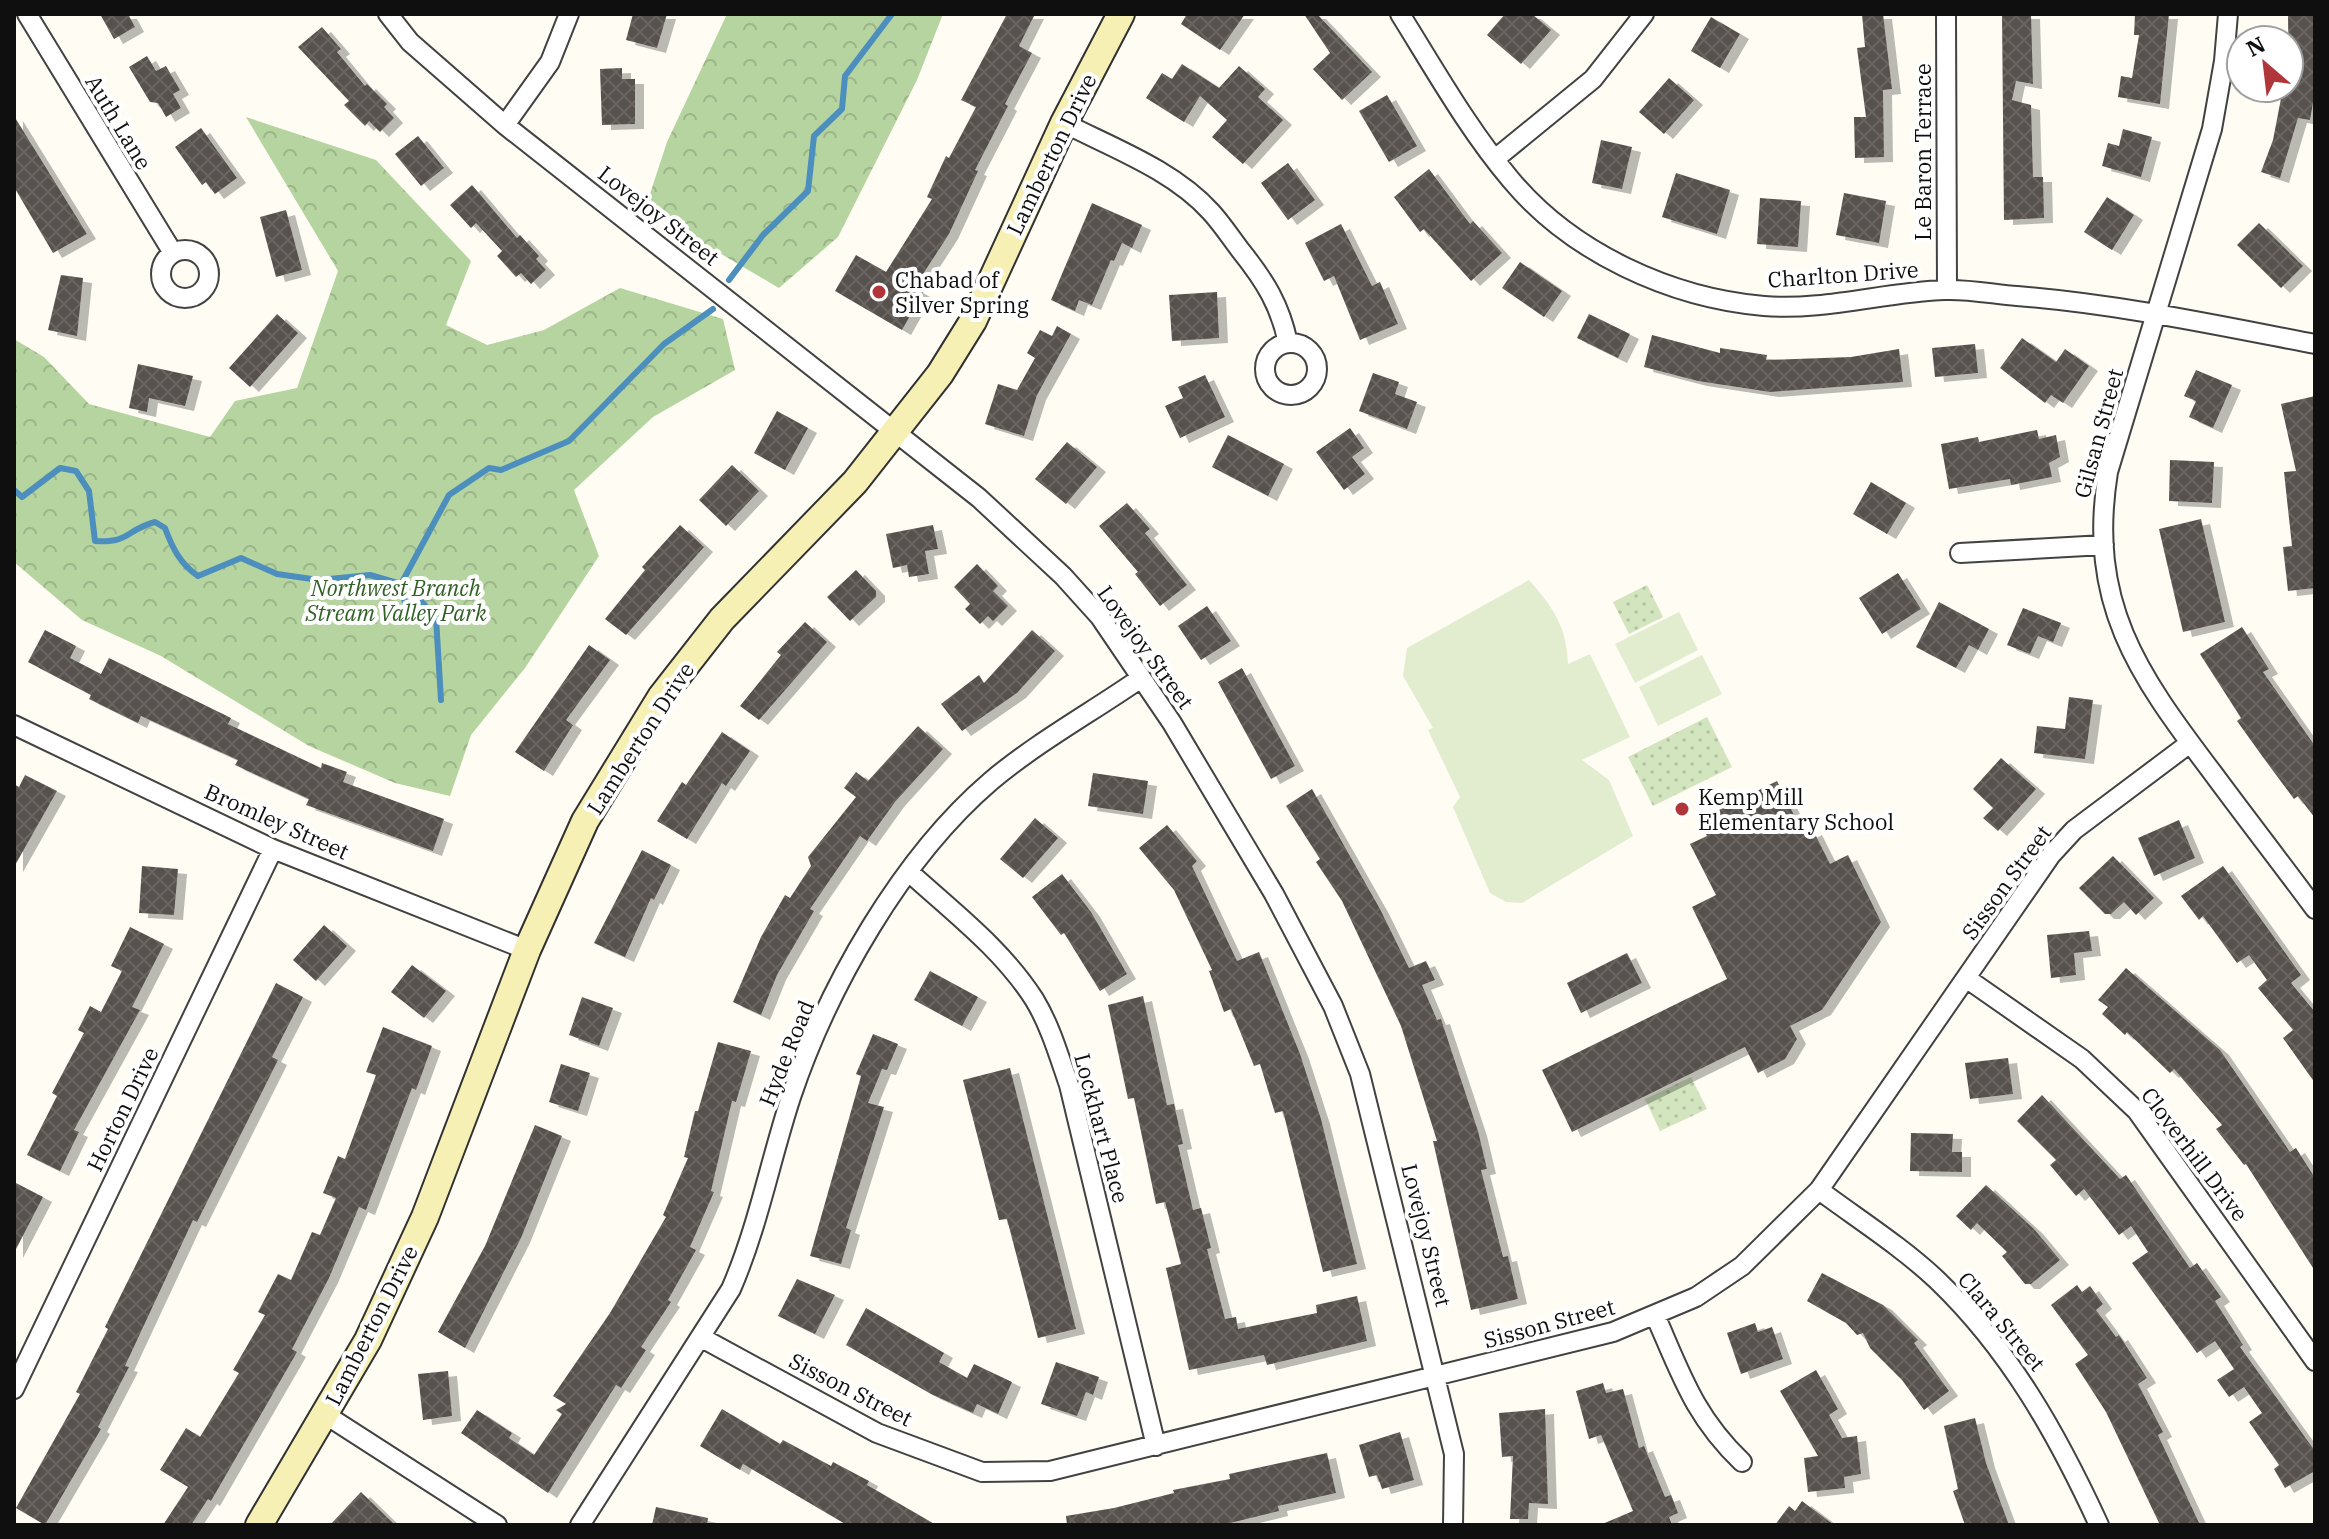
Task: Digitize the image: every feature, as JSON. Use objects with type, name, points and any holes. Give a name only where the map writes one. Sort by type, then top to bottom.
[{"type":"street","name":"Auth Lane","points":[[27,14],[173,253]]},
{"type":"street","name":"Lovejoy Street","points":[[388,14],[410,42],[505,125],[979,498],[1063,576],[1100,617],[1274,894],[1333,1006],[1360,1074],[1376,1127],[1454,1454],[1453,1525]]},
{"type":"street","points":[[505,125],[550,62],[569,14]]},
{"type":"street","name":"Lamberton Drive","points":[[259,1525],[368,1340],[425,1217],[527,950],[585,821],[661,697],[722,619],[855,482],[940,374],[973,321],[1064,123],[1121,14]]},
{"type":"street","name":"Charlton Drive","points":[[1400,14],[1464,117],[1512,181],[1563,228],[1614,262],[1678,290],[1764,306],[1802,306],[1947,290],[2081,301],[2315,344]]},
{"type":"street","points":[[1495,159],[1593,79],[1644,14]]},
{"type":"street","name":"Le Baron Terrace","points":[[1946,14],[1947,290]]},
{"type":"street","name":"Gilsan Street","points":[[2228,14],[2224,61],[2212,129],[2108,472],[2101,513],[2104,545],[2110,593],[2127,645],[2152,693],[2315,909]]},
{"type":"street","points":[[1064,123],[1145,164],[1181,186],[1210,211],[1266,283],[1281,311],[1288,343]]},
{"type":"street","points":[[1960,553],[2104,545]]},
{"type":"street","name":"Hyde Road","points":[[580,1525],[731,1289],[749,1247],[791,1097],[818,1029],[858,951],[909,872],[939,832],[992,781],[1141,678]]},
{"type":"street","name":"Bromley Street","points":[[14,725],[273,849],[527,950]]},
{"type":"street","name":"Sisson Street","points":[[702,1338],[877,1433],[982,1472],[1050,1471],[1613,1332],[1696,1297],[1742,1266],[1819,1190],[2051,855],[2074,830],[2190,743]]},
{"type":"street","name":"Horton Drive","points":[[14,1389],[273,849]]},
{"type":"street","name":"Lockhart Place","points":[[909,872],[1003,957],[1035,1001],[1051,1033],[1069,1085],[1156,1446]]},
{"type":"street","name":"Cloverhill Drive","points":[[1966,978],[2082,1059],[2137,1111],[2315,1361]]},
{"type":"street","name":"Clara Street","points":[[1819,1190],[1936,1279],[1987,1334],[2021,1377],[2067,1455],[2099,1525]]},
{"type":"street","points":[[1655,1315],[1698,1412],[1713,1434],[1742,1462]]},
{"type":"street","points":[[326,1415],[497,1525]]},
{"type":"green space","points":[[727,14],[943,14],[917,80],[838,237],[779,288],[645,209],[667,142]]},
{"type":"green space","name":"Northwest Branch Stream Valley Park","points":[[246,117],[376,160],[471,261],[446,325],[487,345],[544,330],[620,288],[723,319],[735,370],[653,417],[574,490],[599,556],[525,668],[471,735],[450,796],[395,783],[309,746],[161,656],[82,620],[14,562],[14,339],[44,357],[89,404],[210,437],[235,401],[297,388],[338,271]]},
{"type":"green space","points":[[1529,580],[1545,599],[1562,628],[1568,664],[1590,654],[1630,737],[1582,760],[1609,780],[1633,836],[1522,903],[1506,902],[1490,893],[1453,807],[1460,797],[1428,730],[1433,728],[1403,676],[1407,648]]},
{"type":"green space","points":[[1647,585],[1663,617],[1629,634],[1613,602]]},
{"type":"green space","points":[[1679,612],[1698,650],[1635,683],[1615,644]]},
{"type":"green space","points":[[1702,655],[1722,694],[1658,726],[1639,687]]},
{"type":"green space","points":[[1707,717],[1732,767],[1653,806],[1628,757]]},
{"type":"green space","points":[[1691,1077],[1707,1109],[1660,1131],[1645,1099]]},
{"type":"building","points":[[100,14],[128,14],[135,27],[114,39]]},
{"type":"building","points":[[633,14],[667,14],[657,48],[626,40]]},
{"type":"building","points":[[1007,14],[1035,14],[1019,46],[1032,53],[1005,104],[1008,106],[975,170],[978,171],[949,234],[914,288],[923,293],[902,330],[835,291],[856,255],[886,272],[932,199],[927,197],[946,156],[949,158],[976,107],[961,100]]},
{"type":"building","points":[[1187,14],[1245,14],[1220,50],[1181,24]]},
{"type":"building","points":[[1304,14],[1317,14],[1372,72],[1342,100],[1313,69],[1330,53]]},
{"type":"building","points":[[1505,14],[1532,14],[1551,30],[1521,64],[1487,35]]},
{"type":"building","points":[[1862,14],[1883,14],[1892,89],[1883,90],[1884,157],[1855,158],[1854,117],[1866,117],[1857,48],[1865,47]]},
{"type":"building","points":[[2002,14],[2031,14],[2033,84],[2016,81],[2012,100],[2031,105],[2033,177],[2043,177],[2044,218],[2004,220]]},
{"type":"building","points":[[2135,14],[2169,14],[2160,104],[2118,97],[2121,76],[2132,78],[2139,35],[2134,35]]},
{"type":"building","points":[[2288,14],[2315,14],[2315,91],[2310,120],[2298,118],[2280,178],[2261,172],[2273,140],[2280,104],[2305,104],[2305,24],[2288,24]]},
{"type":"building","points":[[1711,17],[1740,34],[1720,68],[1691,51]]},
{"type":"building","points":[[322,27],[341,49],[337,52],[365,86],[367,84],[387,104],[384,107],[394,118],[380,132],[369,121],[365,126],[344,105],[349,101],[298,47]]},
{"type":"building","points":[[147,56],[156,71],[166,66],[180,90],[173,94],[181,108],[166,117],[158,103],[150,102],[129,67]]},
{"type":"building","points":[[1182,64],[1219,88],[1239,66],[1265,89],[1258,97],[1283,120],[1243,164],[1212,137],[1227,120],[1200,96],[1184,122],[1146,98],[1162,73],[1172,79]]},
{"type":"building","points":[[622,68],[622,79],[635,79],[635,124],[602,125],[600,69]]},
{"type":"building","points":[[1669,78],[1694,100],[1664,134],[1639,112]]},
{"type":"building","points":[[1387,95],[1417,146],[1389,162],[1359,111]]},
{"type":"building","points":[[14,116],[87,234],[53,253],[14,187]]},
{"type":"building","points":[[201,128],[237,178],[215,194],[206,182],[202,185],[175,147]]},
{"type":"building","points":[[2123,129],[2152,137],[2141,177],[2102,166],[2108,143],[2119,146]]},
{"type":"building","points":[[418,136],[444,168],[421,186],[395,154]]},
{"type":"building","points":[[1601,140],[1632,147],[1622,189],[1592,183]]},
{"type":"building","points":[[1288,163],[1315,200],[1288,220],[1261,183]]},
{"type":"building","points":[[1429,169],[1470,224],[1473,221],[1502,253],[1471,281],[1424,229],[1420,232],[1394,197]]},
{"type":"building","points":[[1676,173],[1730,190],[1717,234],[1662,217]]},
{"type":"building","points":[[472,185],[517,238],[520,235],[539,256],[536,259],[546,270],[531,284],[521,273],[516,277],[497,256],[502,251],[476,223],[471,228],[450,205]]},
{"type":"building","points":[[1844,193],[1886,201],[1879,243],[1836,235]]},
{"type":"building","points":[[2107,197],[2134,215],[2112,250],[2084,232]]},
{"type":"building","points":[[1760,198],[1801,201],[1798,247],[1757,244]]},
{"type":"building","points":[[1092,203],[1142,225],[1132,248],[1122,243],[1114,261],[1111,260],[1092,305],[1079,300],[1075,311],[1051,300]]},
{"type":"building","points":[[286,210],[302,270],[276,277],[260,217]]},
{"type":"building","points":[[2259,223],[2303,266],[2281,288],[2237,245]]},
{"type":"building","points":[[1341,224],[1372,286],[1380,282],[1398,324],[1360,340],[1334,276],[1324,281],[1305,243]]},
{"type":"building","points":[[1520,262],[1562,291],[1544,317],[1502,288]]},
{"type":"building","points":[[61,275],[83,278],[77,336],[48,330]]},
{"type":"building","points":[[1217,292],[1219,338],[1172,341],[1169,295]]},
{"type":"building","points":[[277,314],[298,333],[250,387],[229,368]]},
{"type":"building","points":[[1589,314],[1630,334],[1618,358],[1577,338]]},
{"type":"building","points":[[1057,326],[1071,334],[1037,395],[1024,436],[985,424],[998,384],[1017,390],[1035,358],[1027,353],[1040,330],[1052,336]]},
{"type":"building","points":[[1652,335],[1720,353],[1720,348],[1767,355],[1766,360],[1851,357],[1899,349],[1903,382],[1770,392],[1698,381],[1644,367]]},
{"type":"building","points":[[2022,338],[2056,362],[2065,349],[2089,366],[2063,403],[2051,395],[2045,403],[2000,368]]},
{"type":"building","points":[[1975,344],[1978,373],[1935,377],[1932,348]]},
{"type":"building","points":[[138,364],[193,376],[185,406],[149,398],[147,412],[129,408]]},
{"type":"building","points":[[2196,370],[2232,385],[2213,428],[2189,417],[2196,401],[2184,396]]},
{"type":"building","points":[[1373,373],[1399,382],[1395,394],[1417,402],[1407,429],[1359,411]]},
{"type":"building","points":[[1205,375],[1225,417],[1180,438],[1165,406],[1183,398],[1178,387]]},
{"type":"building","points":[[2315,396],[2315,588],[2288,591],[2283,547],[2292,546],[2284,472],[2296,471],[2281,404]]},
{"type":"building","points":[[777,411],[808,428],[785,470],[754,453]]},
{"type":"building","points":[[1350,428],[1364,448],[1352,457],[1365,474],[1344,490],[1316,452]]},
{"type":"building","points":[[2037,430],[2039,439],[2056,435],[2060,457],[2049,463],[2052,477],[2011,485],[2010,479],[1949,489],[1941,444],[1978,437],[1979,442]]},
{"type":"building","points":[[1228,435],[1284,464],[1268,496],[1212,467]]},
{"type":"building","points":[[1067,442],[1097,467],[1066,504],[1035,479]]},
{"type":"building","points":[[2170,460],[2214,462],[2212,503],[2169,501]]},
{"type":"building","points":[[732,465],[759,491],[726,526],[699,500]]},
{"type":"building","points":[[1871,482],[1906,503],[1887,534],[1853,514]]},
{"type":"building","points":[[1127,503],[1150,529],[1145,533],[1187,585],[1160,606],[1135,574],[1138,572],[1099,526]]},
{"type":"building","points":[[2201,519],[2225,622],[2183,632],[2159,529]]},
{"type":"building","points":[[680,525],[704,547],[626,635],[605,619],[645,570],[642,567]]},
{"type":"building","points":[[933,525],[938,549],[925,551],[929,574],[909,577],[907,565],[893,568],[886,534]]},
{"type":"building","points":[[977,564],[998,586],[993,591],[1008,606],[993,621],[988,616],[980,624],[965,609],[970,604],[954,587]]},
{"type":"building","points":[[856,570],[876,591],[876,597],[850,621],[827,597]]},
{"type":"building","points":[[1898,573],[1921,609],[1882,634],[1859,598]]},
{"type":"building","points":[[1939,602],[1989,629],[1978,650],[1969,645],[1956,668],[1916,647]]},
{"type":"building","points":[[1207,606],[1231,641],[1201,660],[1178,626]]},
{"type":"building","points":[[2023,608],[2061,623],[2053,642],[2038,636],[2030,654],[2007,645]]},
{"type":"building","points":[[805,622],[827,642],[759,720],[740,706],[781,655],[777,652]]},
{"type":"building","points":[[2242,627],[2269,669],[2263,672],[2315,746],[2315,818],[2298,796],[2294,799],[2237,721],[2241,718],[2200,654]]},
{"type":"building","points":[[45,630],[76,646],[70,658],[101,674],[109,658],[231,718],[228,724],[321,768],[322,763],[347,772],[343,782],[444,819],[433,851],[306,805],[309,799],[235,765],[238,760],[141,716],[138,723],[89,699],[91,695],[28,662]]},
{"type":"building","points":[[1032,630],[1055,651],[1017,693],[962,731],[941,704],[979,675],[984,683]]},
{"type":"building","points":[[589,645],[610,660],[566,720],[573,725],[544,771],[515,752]]},
{"type":"building","points":[[1242,668],[1295,766],[1271,779],[1218,682]]},
{"type":"building","points":[[2069,697],[2093,700],[2085,759],[2034,753],[2037,726],[2065,729]]},
{"type":"building","points":[[918,726],[943,749],[895,802],[867,841],[860,836],[810,909],[814,911],[777,975],[761,1015],[733,1002],[761,937],[785,895],[790,898],[811,866],[808,857],[856,797],[844,788],[856,772],[868,781]]},
{"type":"building","points":[[722,732],[750,751],[726,786],[722,783],[687,839],[657,821],[682,782],[686,785]]},
{"type":"building","points":[[2001,758],[2036,789],[1998,831],[1983,818],[1993,808],[1973,789]]},
{"type":"building","points":[[1093,773],[1148,781],[1143,814],[1088,806]]},
{"type":"building","points":[[25,775],[57,791],[14,867],[14,784],[19,787]]},
{"type":"building","points":[[1777,781],[1804,835],[1813,830],[1830,864],[1848,855],[1881,922],[1822,1010],[1790,1026],[1797,1039],[1785,1059],[1758,1073],[1745,1047],[1572,1132],[1542,1070],[1727,979],[1692,907],[1716,895],[1690,844],[1707,836],[1699,820]]},
{"type":"building","points":[[1312,789],[1380,909],[1409,968],[1426,961],[1435,980],[1422,985],[1437,1020],[1441,1019],[1478,1131],[1487,1169],[1481,1170],[1503,1257],[1508,1256],[1518,1299],[1471,1310],[1433,1141],[1437,1141],[1401,1026],[1342,901],[1316,862],[1320,859],[1286,806]]},
{"type":"building","points":[[1035,818],[1058,838],[1023,878],[1000,859]]},
{"type":"building","points":[[2179,820],[2195,858],[2154,876],[2138,838]]},
{"type":"building","points":[[1167,825],[1197,861],[1192,866],[1237,961],[1259,952],[1300,1054],[1321,1119],[1357,1264],[1323,1272],[1283,1111],[1275,1113],[1260,1064],[1254,1066],[1231,1009],[1224,1012],[1209,971],[1212,970],[1174,890],[1139,848]]},
{"type":"building","points":[[642,850],[671,865],[654,900],[651,898],[625,957],[594,943]]},
{"type":"building","points":[[2113,856],[2154,898],[2136,915],[2124,902],[2111,914],[2105,914],[2079,888]]},
{"type":"building","points":[[142,866],[178,869],[174,915],[139,913]]},
{"type":"building","points":[[2223,866],[2301,975],[2291,983],[2315,1012],[2315,1083],[2283,1038],[2293,1030],[2258,988],[2267,980],[2249,955],[2237,963],[2203,916],[2199,920],[2181,896]]},
{"type":"building","points":[[1062,874],[1091,912],[1127,974],[1100,991],[1064,933],[1061,935],[1032,897]]},
{"type":"building","points":[[324,925],[347,946],[316,981],[293,960]]},
{"type":"building","points":[[130,927],[164,944],[132,1007],[140,1010],[74,1130],[79,1132],[60,1171],[27,1155],[57,1096],[52,1093],[84,1033],[78,1030],[90,1006],[101,1012],[122,971],[111,966]]},
{"type":"building","points":[[2089,931],[2092,951],[2074,953],[2076,975],[2051,978],[2047,935]]},
{"type":"building","points":[[1627,953],[1642,983],[1581,1013],[1567,983]]},
{"type":"building","points":[[412,965],[446,991],[424,1018],[391,992]]},
{"type":"building","points":[[2126,968],[2220,1050],[2290,1152],[2296,1148],[2315,1178],[2315,1271],[2246,1164],[2216,1129],[2222,1125],[2174,1069],[2170,1073],[2127,1032],[2125,1035],[2102,1014],[2108,1007],[2098,1000]]},
{"type":"building","points":[[930,971],[978,997],[962,1026],[914,1000]]},
{"type":"building","points":[[276,983],[303,997],[272,1057],[278,1060],[197,1222],[193,1220],[125,1366],[129,1367],[98,1427],[101,1429],[45,1525],[16,1508],[80,1394],[76,1392],[108,1329],[105,1327]]},
{"type":"building","points":[[1143,996],[1167,1105],[1174,1104],[1183,1144],[1178,1145],[1193,1210],[1201,1208],[1211,1248],[1207,1249],[1225,1319],[1236,1317],[1238,1329],[1317,1313],[1316,1305],[1357,1296],[1367,1341],[1267,1365],[1264,1355],[1189,1370],[1166,1268],[1181,1264],[1165,1202],[1156,1204],[1134,1098],[1128,1099],[1108,1005]]},
{"type":"building","points":[[582,997],[613,1008],[599,1046],[569,1035]]},
{"type":"building","points":[[383,1027],[432,1046],[416,1090],[412,1088],[366,1210],[359,1207],[329,1278],[292,1349],[297,1352],[211,1501],[208,1499],[191,1525],[163,1525],[188,1487],[160,1470],[186,1428],[200,1437],[239,1373],[233,1370],[265,1315],[258,1312],[278,1274],[291,1280],[312,1232],[320,1235],[336,1198],[323,1193],[338,1156],[345,1159],[376,1075],[366,1072]]},
{"type":"building","points":[[873,1034],[898,1044],[887,1070],[882,1069],[868,1103],[884,1107],[846,1228],[851,1230],[841,1264],[810,1256],[861,1076],[856,1074]]},
{"type":"building","points":[[718,1042],[751,1051],[736,1102],[732,1101],[711,1191],[714,1192],[690,1247],[696,1250],[668,1300],[671,1302],[641,1347],[646,1350],[621,1388],[616,1385],[548,1493],[461,1433],[477,1410],[512,1433],[509,1438],[534,1455],[562,1414],[556,1410],[566,1404],[553,1396],[610,1313],[666,1217],[663,1215],[688,1158],[684,1157],[695,1111],[698,1111]]},
{"type":"building","points":[[2008,1058],[2013,1094],[1970,1099],[1965,1063]]},
{"type":"building","points":[[561,1064],[590,1073],[578,1111],[549,1102]]},
{"type":"building","points":[[1010,1068],[1076,1329],[1038,1338],[1007,1219],[999,1220],[963,1080]]},
{"type":"building","points":[[2042,1095],[2120,1179],[2126,1175],[2190,1268],[2197,1263],[2221,1297],[2215,1301],[2243,1345],[2240,1347],[2315,1451],[2315,1471],[2285,1488],[2274,1469],[2279,1465],[2249,1422],[2262,1413],[2244,1387],[2229,1397],[2217,1380],[2234,1369],[2215,1341],[2197,1353],[2132,1263],[2148,1252],[2131,1226],[2119,1235],[2084,1189],[2076,1196],[2050,1165],[2056,1160],[2017,1121]]},
{"type":"building","points":[[535,1125],[562,1136],[521,1238],[465,1348],[438,1332],[485,1246]]},
{"type":"building","points":[[1911,1133],[1953,1134],[1952,1152],[1962,1152],[1962,1172],[1910,1171]]},
{"type":"building","points":[[14,1182],[43,1197],[14,1253]]},
{"type":"building","points":[[1986,1185],[2034,1229],[2060,1260],[2031,1284],[2025,1284],[2002,1256],[2007,1252],[1977,1223],[1971,1230],[1956,1216]]},
{"type":"building","points":[[1822,1273],[1883,1305],[1918,1340],[1914,1343],[1949,1391],[1924,1410],[1902,1380],[1870,1348],[1863,1333],[1857,1335],[1846,1323],[1807,1301]]},
{"type":"building","points":[[797,1279],[835,1295],[815,1334],[778,1316]]},
{"type":"building","points":[[2077,1285],[2082,1292],[2090,1286],[2103,1304],[2096,1310],[2116,1337],[2119,1335],[2147,1378],[2138,1384],[2163,1432],[2158,1435],[2200,1525],[2160,1525],[2106,1412],[2075,1364],[2088,1355],[2051,1305]]},
{"type":"building","points":[[866,1308],[944,1353],[939,1362],[967,1378],[974,1364],[1012,1382],[998,1414],[977,1404],[973,1413],[931,1394],[846,1345]]},
{"type":"building","points":[[1755,1323],[1758,1332],[1772,1327],[1783,1359],[1741,1374],[1727,1333]]},
{"type":"building","points":[[1056,1362],[1099,1377],[1093,1395],[1086,1392],[1077,1416],[1041,1404]]},
{"type":"building","points":[[1816,1370],[1838,1409],[1829,1415],[1842,1438],[1857,1436],[1861,1474],[1844,1477],[1845,1488],[1808,1492],[1804,1458],[1818,1456],[1780,1391]]},
{"type":"building","points":[[448,1371],[452,1416],[423,1420],[418,1374]]},
{"type":"building","points":[[1603,1383],[1606,1393],[1623,1389],[1639,1448],[1644,1446],[1665,1497],[1671,1495],[1678,1513],[1669,1517],[1672,1525],[1600,1525],[1633,1511],[1601,1435],[1589,1439],[1576,1391]]},
{"type":"building","points":[[722,1409],[780,1444],[783,1440],[831,1466],[833,1462],[869,1481],[867,1485],[936,1525],[847,1525],[743,1464],[740,1470],[700,1446]]},
{"type":"building","points":[[1545,1409],[1548,1504],[1529,1503],[1528,1519],[1510,1519],[1513,1456],[1502,1457],[1499,1413]]},
{"type":"building","points":[[1975,1418],[1986,1463],[2009,1525],[1965,1525],[1953,1491],[1958,1489],[1944,1426]]},
{"type":"building","points":[[1400,1432],[1414,1480],[1382,1489],[1377,1475],[1369,1477],[1359,1445]]},
{"type":"building","points":[[1327,1453],[1336,1493],[1278,1506],[1279,1511],[1222,1525],[1067,1525],[1066,1516],[1114,1508],[1174,1493],[1173,1490],[1230,1479],[1229,1474]]},
{"type":"building","points":[[361,1492],[395,1525],[330,1525]]},
{"type":"building","points":[[1802,1501],[1834,1525],[1775,1525],[1789,1506],[1795,1511]]},
{"type":"building","points":[[656,1507],[708,1518],[707,1525],[652,1525]]},
{"type":"waterway","points":[[729,280],[763,235],[808,191],[814,136],[842,109],[845,76],[892,14]]},
{"type":"waterway","points":[[14,490],[22,497],[60,468],[76,471],[89,491],[95,541],[122,538],[155,522],[165,528],[177,555],[198,576],[241,558],[277,574],[319,580],[370,575],[401,584],[449,495],[489,468],[501,470],[569,441],[664,344],[713,309]]},
{"type":"waterway","points":[[401,584],[406,608],[421,601],[436,618],[441,700]]},
{"type":"place","name":"Chabad of Silver Spring","points":[[879,292]]},
{"type":"place","name":"Kemp Mill Elementary School","points":[[1682,809]]}]
